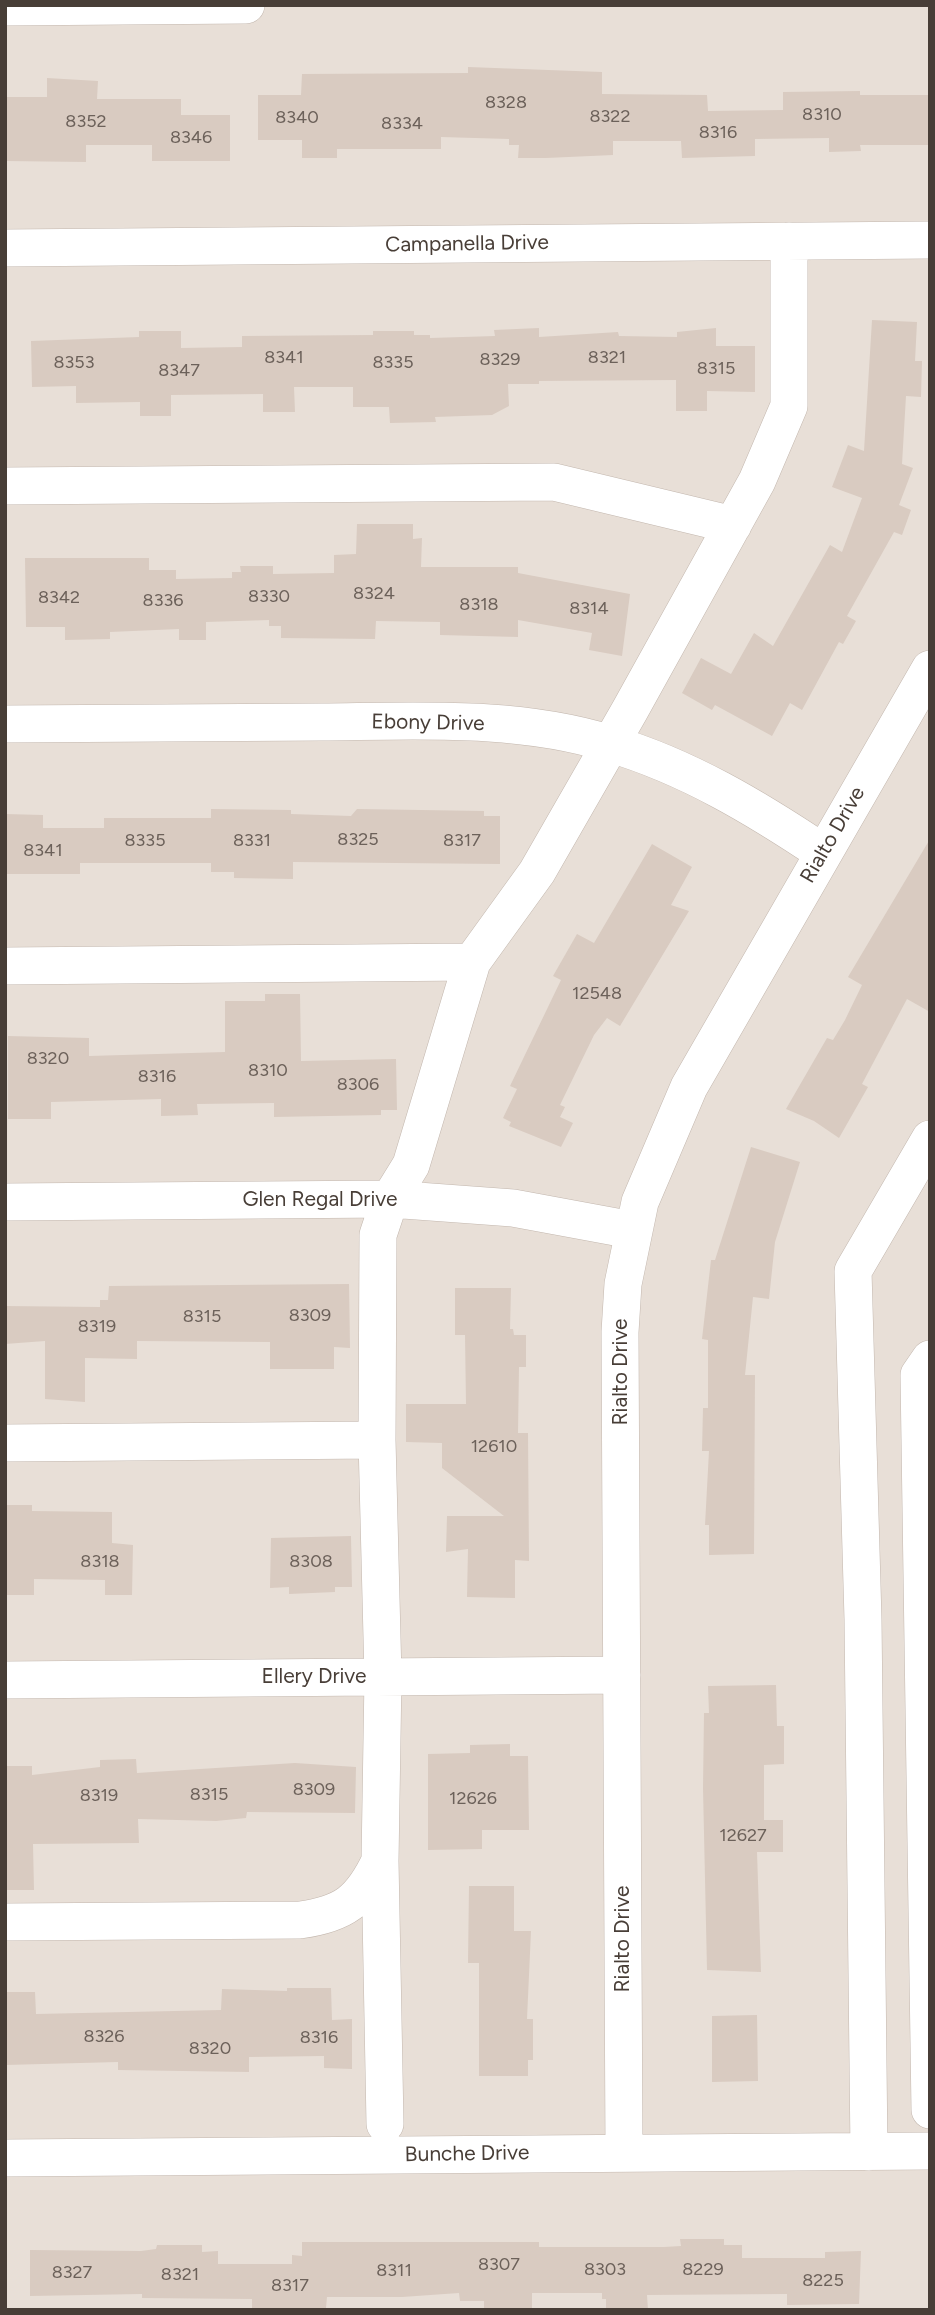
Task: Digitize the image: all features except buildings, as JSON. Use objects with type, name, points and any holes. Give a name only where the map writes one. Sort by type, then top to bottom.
[{"type":"street","points":[[5,7],[246,5]]},
{"type":"street","name":"Campanella Drive","points":[[5,248],[930,240]]},
{"type":"street","points":[[384,2124],[380,1861],[383,1677],[377,1440],[378,1235],[390,1199],[411,1165],[472,962],[537,872],[757,481],[789,406],[789,241]]},
{"type":"street","points":[[5,486],[554,482],[733,525]]},
{"type":"street","name":"Rialto Drive","points":[[624,2152],[620,1332],[623,1283],[632,1230],[640,1202],[689,1087],[822,852],[930,669]]},
{"type":"street","name":"Ebony Drive","points":[[5,724],[448,721],[536,728],[610,743],[685,771],[756,809],[822,852]]},
{"type":"street","points":[[5,965],[472,962]]},
{"type":"street","points":[[869,2152],[863,1619],[853,1271],[930,1139]]},
{"type":"street","name":"Glen Regal Drive","points":[[5,1202],[390,1199],[513,1209],[632,1230]]},
{"type":"street","points":[[930,1359],[919,1375],[930,2110]]},
{"type":"street","points":[[5,1443],[377,1440]]},
{"type":"street","name":"Ellery Drive","points":[[5,1679],[622,1675]]},
{"type":"street","points":[[5,1922],[300,1920],[325,1916],[350,1905],[369,1885],[380,1861]]},
{"type":"street","name":"Bunche Drive","points":[[5,2158],[930,2151]]},
{"type":"shaded area","points":[[5,5],[930,5],[930,2310],[5,2310]]}]
